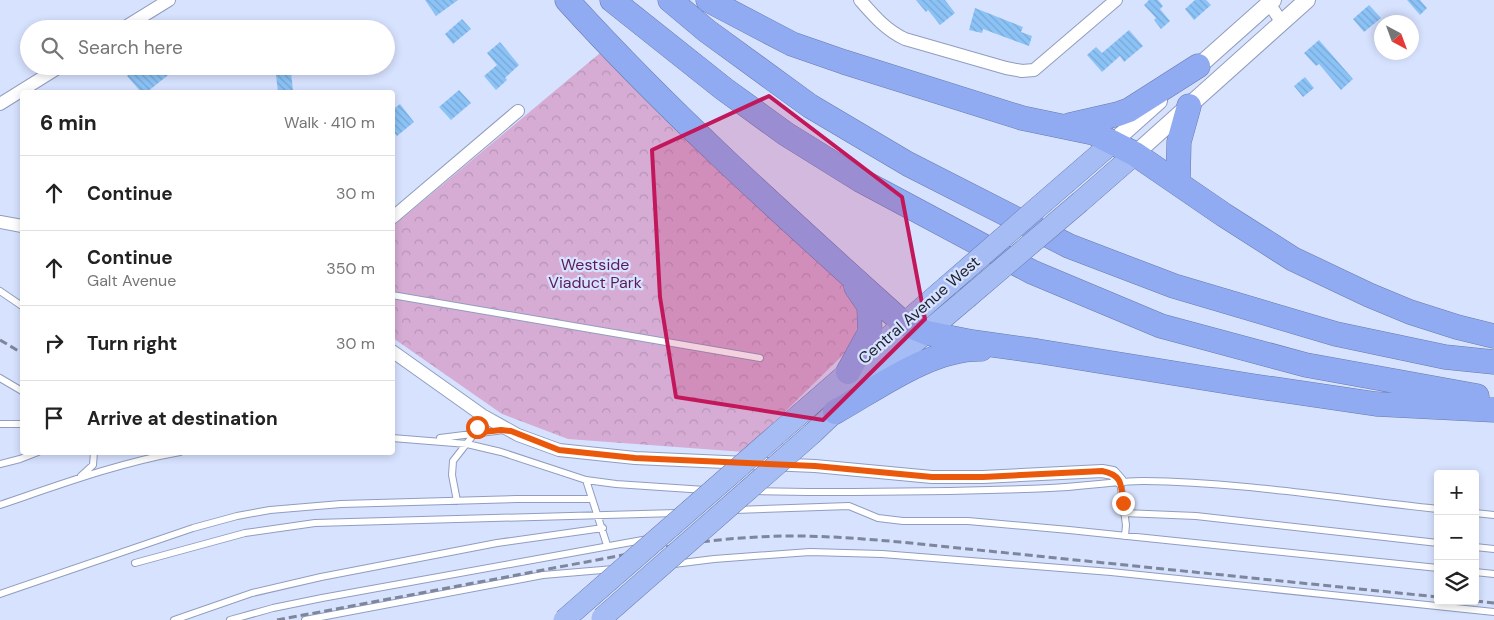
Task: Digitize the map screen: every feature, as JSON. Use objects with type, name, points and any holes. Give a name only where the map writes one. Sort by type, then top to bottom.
[{"type":"highway","points":[[568,0],[601,38],[681,119],[903,323],[927,334],[1376,404],[1494,410]]},
{"type":"highway","points":[[612,0],[724,89],[786,134],[860,180],[1032,272],[1161,326],[1306,365],[1494,399]]},
{"type":"highway","points":[[670,0],[707,31],[810,106],[908,164],[1069,246],[1174,286],[1336,334],[1445,357],[1494,362]]},
{"type":"highway","points":[[708,0],[792,44],[844,62],[1022,118],[1094,133],[1136,154],[1224,215],[1301,263],[1410,312],[1457,327],[1494,336]]},
{"type":"highway","points":[[1060,126],[1129,110],[1142,104],[1198,66]]},
{"type":"highway","points":[[1178,183],[1179,142],[1189,106]]},
{"type":"highway","name":"Central Avenue West","points":[[564,620],[634,564],[903,323],[1112,143]]},
{"type":"highway","name":"Central Avenue West","points":[[600,619],[835,412],[1136,154]]},
{"type":"highway","points":[[842,268],[869,306],[870,332],[848,372]]},
{"type":"highway","points":[[835,412],[913,367],[939,357],[972,349],[1037,351]]},
{"type":"highway","points":[[578,620],[634,564]]},
{"type":"street","points":[[137,20],[169,0]]},
{"type":"street","points":[[860,0],[883,26],[905,40],[1022,71],[1034,70],[1116,0]]},
{"type":"street","name":"Central Avenue West","points":[[1136,154],[1308,0]]},
{"type":"street","points":[[1270,1],[1282,24]]},
{"type":"street","name":"Central Avenue West","points":[[1112,143],[1270,1]]},
{"type":"street","points":[[22,90],[47,75]]},
{"type":"street","points":[[0,104],[20,92]]},
{"type":"street","points":[[395,215],[518,111]]},
{"type":"street","points":[[0,222],[20,226]]},
{"type":"street","points":[[395,353],[482,415],[511,431],[559,450],[635,458],[815,466],[932,477],[983,477],[1102,471],[1113,473],[1120,481]]},
{"type":"lane","points":[[0,291],[20,305]]},
{"type":"lane","points":[[395,295],[760,358]]},
{"type":"lane","points":[[0,378],[20,390]]},
{"type":"lane","points":[[457,501],[451,469],[454,461],[474,433],[482,415]]},
{"type":"lane","points":[[0,424],[20,424]]},
{"type":"lane","points":[[428,440],[501,430],[511,431]]},
{"type":"lane","points":[[395,438],[467,444],[501,452],[586,480],[616,484],[728,491]]},
{"type":"lane","points":[[0,464],[30,455]]},
{"type":"lane","points":[[80,477],[93,465],[95,455]]},
{"type":"lane","points":[[0,505],[80,477],[167,455]]},
{"type":"lane","points":[[586,480],[607,545]]},
{"type":"lane","points":[[738,491],[879,492],[986,490],[1087,486],[1120,481],[1221,484],[1434,509]]},
{"type":"lane","points":[[1120,481],[1126,525],[1125,536]]},
{"type":"lane","points":[[0,594],[194,528],[237,516],[270,510],[332,505],[517,499],[592,499]]},
{"type":"lane","points":[[715,512],[849,506],[878,518],[903,521],[968,522],[1434,568]]},
{"type":"lane","points":[[135,563],[245,533],[307,524],[697,512]]},
{"type":"lane","points":[[1124,513],[1196,516],[1434,542]]},
{"type":"lane","points":[[1479,513],[1494,515]]},
{"type":"lane","points":[[174,620],[252,593],[321,577],[496,543],[603,528]]},
{"type":"lane","points":[[230,620],[273,608],[322,598],[607,545],[671,536]]},
{"type":"lane","points":[[1479,547],[1494,549]]},
{"type":"lane","points":[[653,566],[714,558],[801,553],[882,554],[1111,572],[1494,612]]},
{"type":"lane","points":[[305,620],[543,575],[634,564]]},
{"type":"lane","points":[[1479,572],[1494,574]]},
{"type":"highlighted area","points":[[769,96],[902,197],[925,319],[823,420],[676,397],[660,297],[652,150]]},
{"type":"green space","name":"Westside Viaduct Park","points":[[600,53],[853,291],[862,318],[848,350],[744,452],[568,439],[502,414],[395,339],[395,224]]},
{"type":"building","points":[[425,0],[458,0],[436,16]]},
{"type":"building","points":[[916,0],[945,0],[955,13],[940,25],[928,10],[926,12]]},
{"type":"building","points":[[1149,0],[1158,0],[1163,6],[1160,9],[1170,21],[1161,29],[1154,20],[1156,18],[1144,5]]},
{"type":"building","points":[[1195,0],[1206,0],[1211,5],[1194,20],[1185,9]]},
{"type":"building","points":[[1407,0],[1420,0],[1427,8],[1420,15]]},
{"type":"building","points":[[1369,5],[1378,15],[1374,15],[1374,24],[1364,32],[1353,19]]},
{"type":"building","points":[[975,8],[1023,27],[1021,32],[1032,36],[1029,46],[983,29],[982,33],[969,30]]},
{"type":"building","points":[[462,19],[471,29],[453,44],[445,34]]},
{"type":"building","points":[[1129,30],[1143,46],[1124,62],[1120,56],[1102,72],[1087,55],[1096,47],[1102,53]]},
{"type":"building","points":[[1319,40],[1353,79],[1341,90],[1319,64],[1316,66],[1304,53]]},
{"type":"building","points":[[500,42],[519,65],[505,78],[507,80],[496,90],[484,76],[497,65],[487,53]]},
{"type":"building","points":[[168,75],[150,90],[139,90],[127,76]]},
{"type":"building","points":[[276,75],[291,75],[293,90],[278,90]]},
{"type":"building","points":[[1305,77],[1314,88],[1303,97],[1294,86]]},
{"type":"building","points":[[459,90],[471,103],[451,120],[439,107]]},
{"type":"building","points":[[400,104],[414,122],[397,136],[395,134],[395,108]]},
{"type":"railway","points":[[0,340],[20,352]]},
{"type":"railway","points":[[277,620],[671,546],[778,536],[833,537],[900,542],[1434,597]]},
{"type":"railway","points":[[1479,601],[1494,603]]},
{"type":"route","points":[[477,427],[474,433],[492,430],[511,431],[559,450],[635,458],[815,466],[932,477],[983,477],[1102,471],[1113,473],[1120,481],[1123,503]]}]
